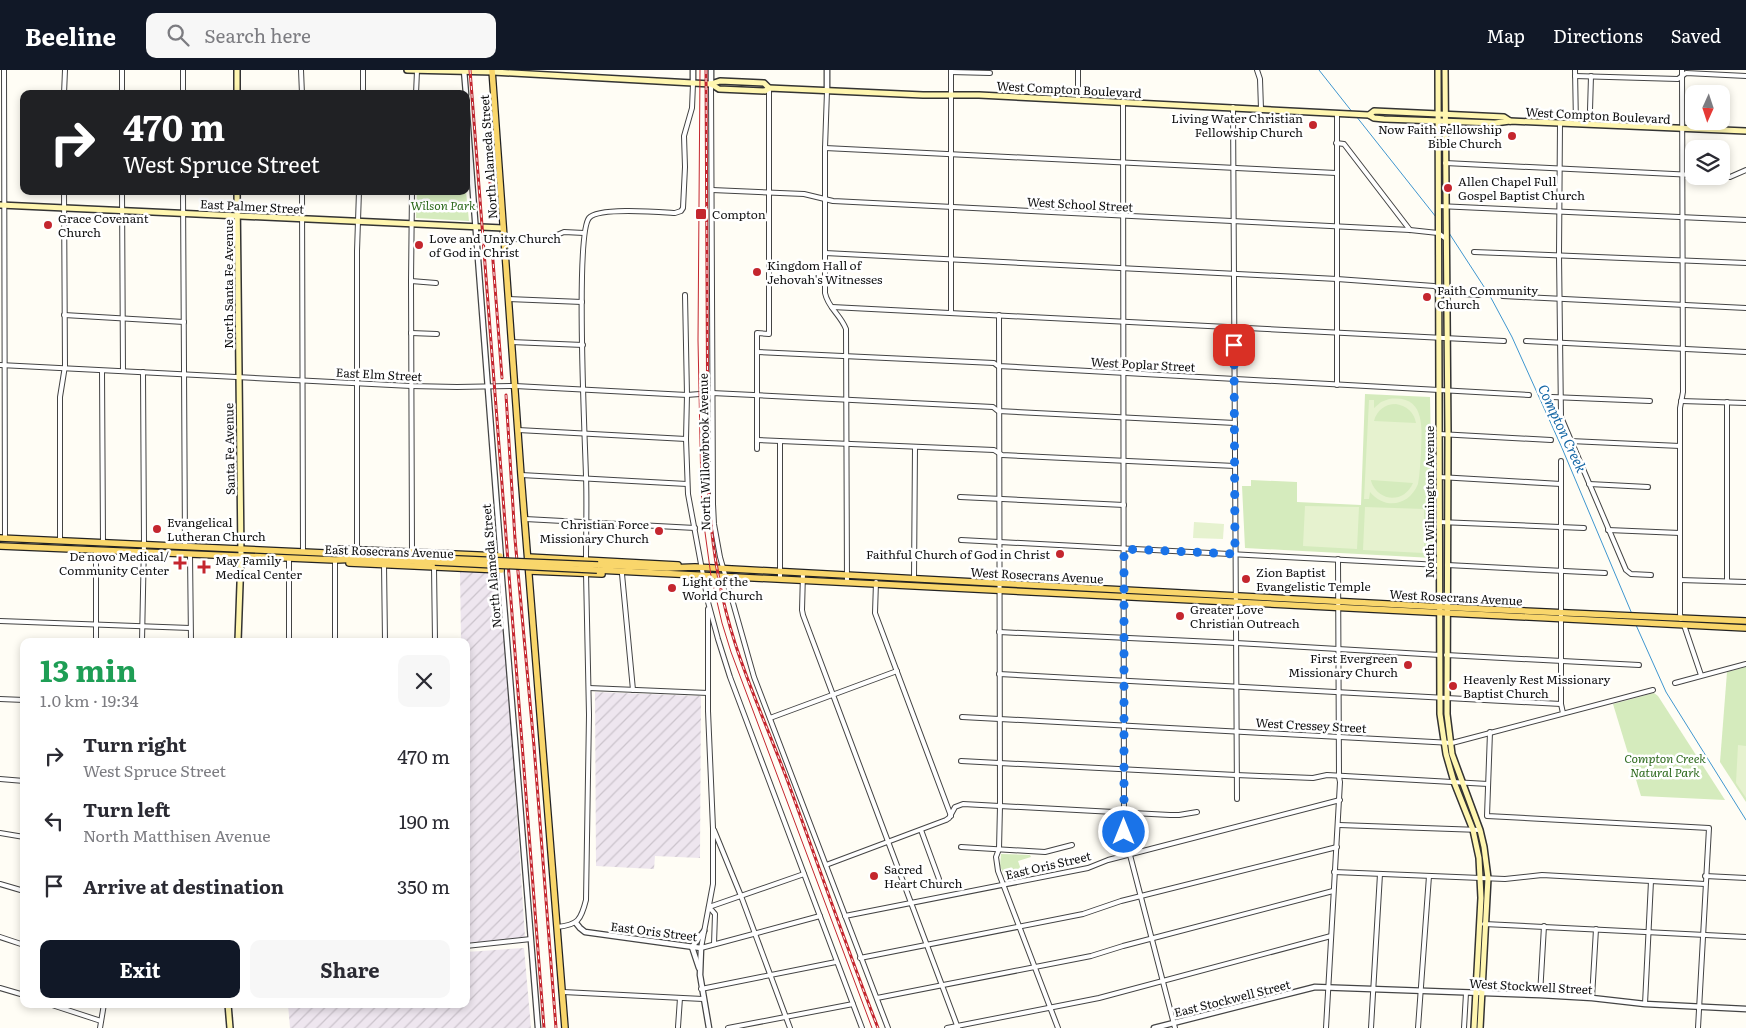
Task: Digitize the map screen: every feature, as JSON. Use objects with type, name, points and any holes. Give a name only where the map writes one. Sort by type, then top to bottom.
[{"type":"main road","points":[[237,70],[237,90]]},
{"type":"main road","points":[[407,70],[492,71],[711,84]]},
{"type":"main road","name":"North Wilmington Avenue","points":[[1438,70],[1440,698],[1443,742],[1454,782],[1473,830],[1479,858],[1479,923],[1474,1028]]},
{"type":"main road","name":"North Wilmington Avenue","points":[[1445,70],[1448,435],[1447,698],[1452,754],[1480,830],[1488,878],[1480,1028]]},
{"type":"main road","name":"North Alameda Street","points":[[492,71],[514,386],[565,1028]]},
{"type":"main road","name":"West Compton Boulevard","points":[[711,84],[720,81],[764,83],[768,88],[827,91],[1123,101],[1362,114],[1384,119],[1495,124],[1510,121],[1746,131]]},
{"type":"main road","name":"West Compton Boulevard","points":[[1369,115],[1374,111],[1445,114],[1504,118],[1510,121]]},
{"type":"main road","name":"North Santa Fe Avenue","points":[[237,195],[239,377]]},
{"type":"main road","name":"East Palmer Street","points":[[2,205],[503,228]]},
{"type":"main road","name":"Santa Fe Avenue","points":[[238,638],[241,556],[239,377]]},
{"type":"main road","name":"East Rosecrans Avenue","points":[[3,538],[318,551],[434,562]]},
{"type":"main road","name":"East Rosecrans Avenue","points":[[0,546],[335,560],[360,559],[598,567],[720,568]]},
{"type":"main road","points":[[318,551],[357,550],[500,556]]},
{"type":"main road","points":[[528,557],[671,564],[695,567]]},
{"type":"main road","points":[[335,560],[349,563],[384,564],[434,562],[501,570]]},
{"type":"main road","name":"East Rosecrans Avenue","points":[[598,567],[721,576]]},
{"type":"main road","name":"West Rosecrans Avenue","points":[[720,568],[998,583],[1124,593],[1236,599],[1338,601],[1439,610]]},
{"type":"main road","points":[[529,571],[675,576],[701,575]]},
{"type":"main road","name":"West Rosecrans Avenue","points":[[721,576],[998,590],[1124,593]]},
{"type":"main road","name":"West Rosecrans Avenue","points":[[1236,599],[1338,608],[1447,610],[1683,621],[1746,621]]},
{"type":"main road","name":"West Rosecrans Avenue","points":[[1683,621],[1746,628]]},
{"type":"main road","points":[[228,1008],[230,1028]]},
{"type":"street","points":[[3,538],[2,205],[4,70]]},
{"type":"street","points":[[64,70],[64,90]]},
{"type":"street","points":[[122,70],[122,90]]},
{"type":"street","points":[[183,70],[183,90]]},
{"type":"street","points":[[301,70],[302,90]]},
{"type":"street","points":[[363,70],[363,90]]},
{"type":"street","points":[[586,559],[587,522],[582,302],[584,233],[590,217],[596,214],[605,212],[675,213],[681,211],[683,208],[685,168],[684,136],[692,108],[693,70]]},
{"type":"street","points":[[711,70],[711,84]]},
{"type":"street","points":[[827,70],[825,293],[827,300],[841,318],[846,329],[847,582]]},
{"type":"street","points":[[1078,70],[1078,99]]},
{"type":"street","points":[[1257,70],[1260,79],[1261,109]]},
{"type":"street","points":[[1576,70],[1576,124]]},
{"type":"street","points":[[1682,70],[1683,392],[1680,446],[1680,612],[1701,675]]},
{"type":"street","points":[[416,90],[418,71]]},
{"type":"street","name":"North Alameda Street","points":[[464,71],[466,90]]},
{"type":"street","points":[[951,313],[951,71],[990,73]]},
{"type":"street","points":[[1576,76],[1678,79],[1686,73],[1746,76]]},
{"type":"street","points":[[1590,110],[1591,76]]},
{"type":"street","name":"North Willowbrook Avenue","points":[[711,84],[714,524],[721,576],[770,718],[888,1028]]},
{"type":"street","points":[[757,449],[757,333],[769,334],[768,88]]},
{"type":"street","points":[[1123,101],[1124,832],[1175,1025]]},
{"type":"street","points":[[1233,107],[1237,799]]},
{"type":"street","points":[[1337,113],[1337,385]]},
{"type":"street","points":[[1560,123],[1561,417],[1628,573],[1651,575]]},
{"type":"street","points":[[1336,142],[1344,144],[1410,230]]},
{"type":"street","points":[[825,148],[1336,173]]},
{"type":"street","name":"North Alameda Street","points":[[470,158],[538,1028]]},
{"type":"street","points":[[1445,163],[1682,175]]},
{"type":"street","points":[[1730,177],[1746,170]]},
{"type":"street","name":"West School Street","points":[[712,190],[804,194],[826,200],[1410,230],[1438,233],[1445,238]]},
{"type":"street","points":[[60,548],[60,397],[64,369],[64,195]]},
{"type":"street","points":[[122,195],[124,371]]},
{"type":"street","points":[[184,195],[185,546]]},
{"type":"street","points":[[302,195],[303,551]]},
{"type":"street","points":[[357,550],[359,195]]},
{"type":"street","points":[[412,195],[412,552]]},
{"type":"street","points":[[1438,207],[1746,220]]},
{"type":"street","points":[[503,238],[543,241],[564,232],[584,233]]},
{"type":"street","points":[[1474,252],[1746,263]]},
{"type":"street","points":[[826,253],[1336,279],[1434,286],[1446,293],[1480,295]]},
{"type":"street","points":[[411,281],[436,283]]},
{"type":"street","name":"North Willowbrook Avenue","points":[[685,295],[687,484],[702,567],[701,575],[730,677],[862,1028]]},
{"type":"street","points":[[1503,296],[1746,308]]},
{"type":"street","points":[[508,299],[582,302]]},
{"type":"street","points":[[832,307],[1504,341]]},
{"type":"street","points":[[64,315],[184,322]]},
{"type":"street","points":[[999,315],[998,590],[1000,806],[999,850],[996,857],[1004,885],[1058,1028]]},
{"type":"street","points":[[411,333],[437,334]]},
{"type":"street","points":[[1526,341],[1746,352]]},
{"type":"street","points":[[511,342],[583,345]]},
{"type":"street","name":"West Poplar Street","points":[[757,352],[994,364],[998,366],[1124,374],[1529,395]]},
{"type":"street","name":"East Elm Street","points":[[3,365],[411,386],[514,386],[687,394],[757,395],[994,407],[998,410],[1234,423]]},
{"type":"street","points":[[102,371],[103,542]]},
{"type":"street","points":[[142,638],[144,544],[143,372]]},
{"type":"street","points":[[1552,396],[1650,400]]},
{"type":"street","points":[[1681,401],[1746,403]]},
{"type":"street","points":[[1727,581],[1728,402]]},
{"type":"street","points":[[518,430],[686,439]]},
{"type":"street","points":[[1439,434],[1551,440]]},
{"type":"street","points":[[757,440],[994,450],[1002,455],[1235,466]]},
{"type":"street","points":[[780,441],[780,579]]},
{"type":"street","points":[[1570,441],[1680,446]]},
{"type":"street","points":[[914,579],[915,447]]},
{"type":"street","points":[[1561,462],[1563,713]]},
{"type":"street","points":[[521,475],[687,484]]},
{"type":"street","points":[[1439,477],[1561,484]]},
{"type":"street","points":[[1589,484],[1648,487]]},
{"type":"street","points":[[960,497],[1124,505]]},
{"type":"street","points":[[525,519],[695,528]]},
{"type":"street","points":[[1439,522],[1584,528]]},
{"type":"street","points":[[1608,530],[1680,533]]},
{"type":"street","points":[[961,540],[1440,565]]},
{"type":"street","points":[[96,550],[96,638]]},
{"type":"street","points":[[289,550],[289,638]]},
{"type":"street","points":[[190,554],[190,638]]},
{"type":"street","points":[[335,560],[335,638]]},
{"type":"street","points":[[1326,1028],[1334,872],[1340,800],[1338,560]]},
{"type":"street","points":[[434,562],[434,638]]},
{"type":"street","points":[[384,564],[385,638]]},
{"type":"street","points":[[1447,566],[1606,573]]},
{"type":"street","points":[[557,927],[572,925],[576,922],[584,908],[587,890],[589,688],[586,573]]},
{"type":"street","points":[[803,573],[803,615],[957,1027]]},
{"type":"street","points":[[622,574],[633,690]]},
{"type":"street","points":[[876,577],[875,613],[950,816]]},
{"type":"street","points":[[1680,580],[1746,582]]},
{"type":"street","points":[[708,602],[708,693],[713,884],[701,948],[700,970],[701,989],[709,1028]]},
{"type":"street","points":[[0,621],[190,628]]},
{"type":"street","points":[[999,632],[1236,642],[1440,655]]},
{"type":"street","points":[[1446,655],[1640,665]]},
{"type":"street","points":[[1675,682],[1746,664]]},
{"type":"street","points":[[770,718],[897,671]]},
{"type":"street","points":[[1000,674],[1562,704]]},
{"type":"street","points":[[589,688],[708,693]]},
{"type":"street","name":"West Cressey Street","points":[[962,717],[1450,742],[1653,690]]},
{"type":"street","points":[[0,700],[20,700]]},
{"type":"street","points":[[1490,732],[1487,816],[1709,828],[1698,1028]]},
{"type":"street","points":[[961,761],[1236,775],[1313,778],[1327,775],[1488,784]]},
{"type":"street","points":[[0,780],[20,780]]},
{"type":"street","name":"East Oris Street","points":[[845,916],[1088,868],[1130,854],[1340,800]]},
{"type":"street","points":[[826,865],[946,820],[958,805],[1179,815],[1197,812]]},
{"type":"street","points":[[1339,825],[1480,830]]},
{"type":"street","points":[[713,828],[741,896],[790,1028]]},
{"type":"street","points":[[921,830],[939,879]]},
{"type":"street","points":[[0,833],[20,836]]},
{"type":"street","points":[[961,848],[1045,852],[1072,846]]},
{"type":"street","points":[[860,958],[1083,914],[1142,896],[1337,847]]},
{"type":"street","points":[[1334,872],[1505,879],[1542,875],[1705,884]]},
{"type":"street","points":[[709,907],[804,874]]},
{"type":"street","points":[[1371,1028],[1380,874]]},
{"type":"street","points":[[1418,1028],[1429,876]]},
{"type":"street","points":[[1705,876],[1746,878]]},
{"type":"street","points":[[1645,1004],[1651,881]]},
{"type":"street","points":[[0,884],[20,890]]},
{"type":"street","points":[[877,998],[1091,956],[1333,891]]},
{"type":"street","points":[[709,907],[714,914],[714,944]]},
{"type":"street","name":"East Oris Street","points":[[576,922],[585,932],[701,948],[820,916]]},
{"type":"street","points":[[1479,923],[1746,937]]},
{"type":"street","points":[[1540,995],[1544,926]]},
{"type":"street","points":[[1592,998],[1596,929]]},
{"type":"street","points":[[700,970],[692,947],[704,931]]},
{"type":"street","points":[[0,936],[20,944]]},
{"type":"street","points":[[947,1028],[1099,998],[1331,936]]},
{"type":"street","points":[[470,946],[531,939]]},
{"type":"street","points":[[701,989],[836,962]]},
{"type":"street","name":"West Stockwell Street","points":[[1315,987],[1540,995],[1645,1004],[1746,1009]]},
{"type":"street","name":"East Stockwell Street","points":[[1154,1028],[1175,1025],[1315,987]]},
{"type":"street","points":[[0,988],[20,995]]},
{"type":"street","points":[[563,992],[703,999]]},
{"type":"street","points":[[1464,1028],[1466,993]]},
{"type":"street","points":[[678,1027],[680,998]]},
{"type":"street","points":[[728,1028],[853,1004]]},
{"type":"street","points":[[61,1008],[101,1021]]},
{"type":"street","points":[[100,1028],[103,1008]]},
{"type":"shaded area","points":[[460,571],[494,572],[497,578],[498,595],[503,604],[525,937],[470,943],[470,638],[461,638]]},
{"type":"shaded area","points":[[595,692],[701,696],[700,858],[655,856],[654,869],[596,866]]},
{"type":"shaded area","points":[[524,948],[531,1028],[290,1028],[288,1008],[470,1008],[470,952]]},
{"type":"green space","name":"Wilson Park","points":[[417,195],[466,195],[469,221],[416,218]]},
{"type":"green space","points":[[1365,394],[1430,397],[1433,558],[1245,548],[1242,486],[1251,486],[1251,480],[1297,482],[1297,502],[1361,505]]},
{"type":"green space","points":[[1389,399],[1401,399],[1410,402],[1416,407],[1421,424],[1418,484],[1409,497],[1396,503],[1383,501],[1376,498],[1370,492],[1369,499],[1364,499],[1369,400],[1374,400],[1374,408],[1381,402]],"holes":[[[1396,404],[1409,410],[1414,416],[1416,423],[1374,421],[1382,408]],[[1371,480],[1413,483],[1404,494],[1391,498],[1379,493]]]},
{"type":"green space","points":[[1305,506],[1359,507],[1357,549],[1303,546]]},
{"type":"green space","points":[[1365,507],[1424,509],[1424,553],[1363,550]]},
{"type":"green space","points":[[1194,522],[1224,524],[1223,539],[1193,538]]},
{"type":"green space","points":[[1746,667],[1746,802],[1720,762],[1727,672]]},
{"type":"green space","name":"Compton Creek Natural Park","points":[[1654,693],[1658,696],[1725,800],[1641,796],[1613,704]]},
{"type":"green space","points":[[1738,745],[1746,746],[1746,798],[1736,783]]},
{"type":"green space","points":[[1001,854],[1030,855],[1031,857],[1018,861],[1024,878],[1007,881],[1000,866]]},
{"type":"waterway","name":"Compton Creek","points":[[1319,70],[1353,113]]},
{"type":"waterway","name":"Compton Creek","points":[[1356,116],[1436,217]]},
{"type":"waterway","name":"Compton Creek","points":[[1449,233],[1490,296],[1512,337],[1562,448],[1632,614]]},
{"type":"waterway","name":"Compton Creek","points":[[1636,625],[1666,692],[1746,820]]},
{"type":"tram line","points":[[700,70],[698,340],[701,491],[711,576],[731,652],[872,1028]]},
{"type":"railway","points":[[470,70],[544,1028]]},
{"type":"railway","points":[[706,70],[708,479],[713,542],[720,583],[729,623],[741,661],[788,782],[878,1028]]},
{"type":"railway","points":[[484,96],[492,210]]},
{"type":"railway","points":[[492,248],[502,378]]},
{"type":"railway","points":[[506,395],[515,539],[534,746],[556,1028]]},
{"type":"place","name":"Living Water Christian Fellowship Church","points":[[1313,125]]},
{"type":"place","name":"Now Faith Fellowship Bible Church","points":[[1512,136]]},
{"type":"place","name":"Allen Chapel Full Gospel Baptist Church","points":[[1448,188]]},
{"type":"place","name":"Compton","points":[[701,214]]},
{"type":"place","name":"Grace Covenant Church","points":[[48,225]]},
{"type":"place","name":"Love and Unity Church of God in Christ","points":[[419,245]]},
{"type":"place","name":"Kingdom Hall of Jehovah's Witnesses","points":[[757,272]]},
{"type":"place","name":"Faith Community Church","points":[[1427,297]]},
{"type":"place","name":"Evangelical Lutheran Church","points":[[157,529]]},
{"type":"place","name":"Christian Force Missionary Church","points":[[659,531]]},
{"type":"place","name":"Faithful Church of God in Christ","points":[[1060,554]]},
{"type":"place","name":"De novo Medical/ Community Center","points":[[180,563]]},
{"type":"place","name":"May Family Medical Center","points":[[204,567]]},
{"type":"place","name":"Zion Baptist Evangelistic Temple","points":[[1246,579]]},
{"type":"place","name":"Light of the World Church","points":[[672,588]]},
{"type":"place","name":"Greater Love Christian Outreach","points":[[1180,616]]},
{"type":"place","name":"First Evergreen Missionary Church","points":[[1408,665]]},
{"type":"place","name":"Heavenly Rest Missionary Baptist Church","points":[[1453,686]]},
{"type":"place","name":"Sacred Heart Church","points":[[874,876]]},
{"type":"route","points":[[1124,832],[1124,549],[1235,554],[1234,345]]}]
